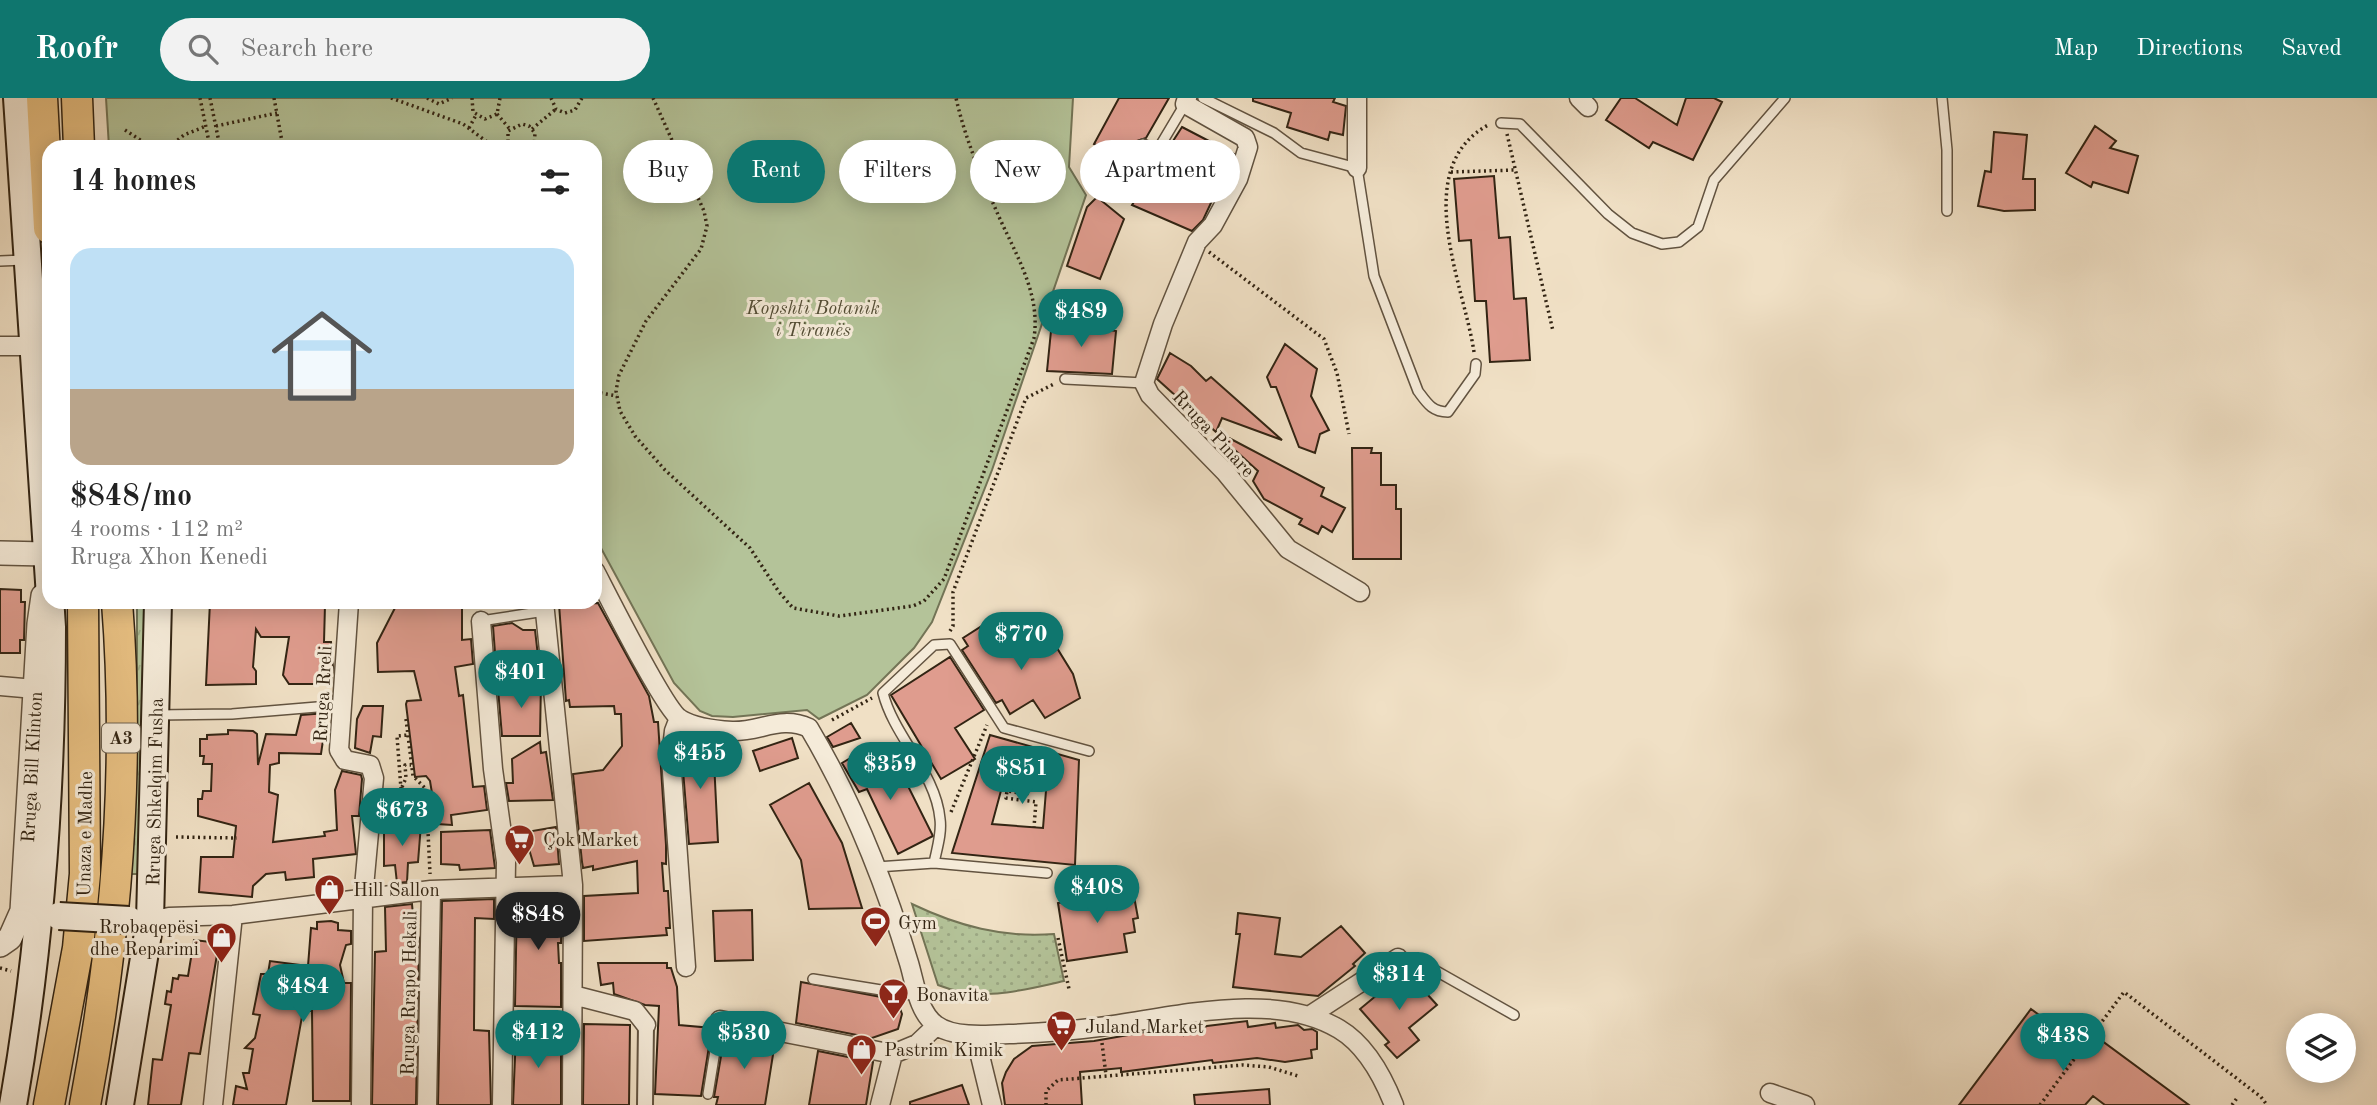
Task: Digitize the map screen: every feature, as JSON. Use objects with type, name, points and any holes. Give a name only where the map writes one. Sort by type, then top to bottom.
[{"type":"highway","points":[[76,98],[79,140]]},
{"type":"highway","points":[[21,101],[42,196]]},
{"type":"highway","name":"Unaza e Madhe","points":[[49,1105],[78,948],[85,874],[83,609]]},
{"type":"highway","name":"Unaza e Madhe","points":[[85,1105],[94,1058],[115,874],[122,666],[118,609]]},
{"type":"main road","points":[[21,101],[13,260],[38,345],[42,450]]},
{"type":"main road","points":[[13,1105],[50,915],[50,609]]},
{"type":"main road","name":"Rruga Shkelqim Fusha","points":[[120,1105],[140,921],[155,715],[158,609]]},
{"type":"main road","points":[[50,915],[140,921]]},
{"type":"street","points":[[1357,98],[1357,168]]},
{"type":"street","points":[[1144,383],[1163,324],[1197,242],[1213,226],[1238,178],[1248,147],[1245,138],[1186,101]]},
{"type":"street","points":[[0,346],[38,345]]},
{"type":"street","name":"Rruga Pinare","points":[[1144,383],[1150,395],[1226,473],[1288,549],[1360,592]]},
{"type":"street","points":[[0,553],[42,554]]},
{"type":"street","points":[[602,584],[661,691],[679,718],[708,730],[738,731],[781,722],[796,722],[809,729],[860,824],[877,867],[923,1010],[936,1026],[975,1035],[1100,1027],[1214,1009],[1278,1011],[1309,1016],[1340,1029],[1364,1051],[1383,1079],[1394,1105]]},
{"type":"street","name":"Rruga Bill Klinton","points":[[0,945],[10,938],[22,911],[42,608]]},
{"type":"street","name":"Rruga Rreli","points":[[348,609],[340,754],[345,760],[370,765],[373,789],[363,898]]},
{"type":"street","points":[[546,609],[573,885],[572,1105]]},
{"type":"street","points":[[481,621],[493,769],[506,862],[502,1105]]},
{"type":"street","points":[[0,686],[35,689]]},
{"type":"street","points":[[679,718],[674,731],[671,758],[686,967]]},
{"type":"street","points":[[140,921],[183,915],[233,915],[431,890],[573,885]]},
{"type":"street","name":"Rruga Rrapo Hekali","points":[[427,1105],[431,890]]},
{"type":"street","points":[[361,1105],[363,898]]},
{"type":"street","points":[[213,1105],[233,915]]},
{"type":"street","points":[[1309,1016],[1398,958]]},
{"type":"street","points":[[572,995],[635,1011],[646,1025],[645,1105]]},
{"type":"street","points":[[720,1020],[892,1055],[916,1044],[936,1026]]},
{"type":"street","points":[[975,1035],[992,1105]]},
{"type":"street","points":[[880,1105],[892,1055]]},
{"type":"street","points":[[1770,1093],[1805,1105]]},
{"type":"lane","points":[[1203,98],[1274,133],[1301,153],[1357,168],[1374,276],[1418,391],[1429,406],[1438,412],[1448,412],[1475,374],[1476,364]]},
{"type":"lane","points":[[1502,122],[1520,124],[1608,214],[1632,233],[1662,244],[1679,242],[1698,227],[1714,180],[1785,98]]},
{"type":"lane","points":[[1942,98],[1947,150],[1947,211]]},
{"type":"lane","points":[[1163,140],[1186,101]]},
{"type":"lane","points":[[1065,379],[1144,383]]},
{"type":"lane","points":[[481,621],[537,609]]},
{"type":"lane","points":[[934,863],[940,839],[936,801],[896,725],[883,693],[934,645],[950,644],[1004,728],[1089,751]]},
{"type":"lane","points":[[155,715],[232,714],[341,705]]},
{"type":"lane","points":[[877,867],[934,863],[1047,873]]},
{"type":"lane","points":[[1398,958],[1422,963],[1514,1015]]},
{"type":"lane","points":[[813,979],[919,996]]},
{"type":"lane","points":[[708,1094],[720,1020]]},
{"type":"path","points":[[200,98],[209,140]]},
{"type":"path","points":[[210,98],[219,140]]},
{"type":"path","points":[[274,98],[282,140]]},
{"type":"path","points":[[391,98],[469,128],[484,140]]},
{"type":"path","points":[[427,98],[435,103],[445,103],[452,98]]},
{"type":"path","points":[[470,98],[476,115],[488,118],[497,114]]},
{"type":"path","points":[[497,114],[500,98]]},
{"type":"path","points":[[551,98],[556,109]]},
{"type":"path","points":[[556,109],[572,112],[582,98]]},
{"type":"path","points":[[653,98],[704,211],[707,226],[701,249],[646,321],[619,375],[617,396],[620,411],[635,436],[665,470],[750,548],[793,608],[839,616],[876,610],[897,611],[924,601],[944,579],[1027,361],[1037,320],[1035,306],[1018,258],[969,148],[956,98]]},
{"type":"path","points":[[431,112],[435,103]]},
{"type":"path","points":[[532,129],[556,109]]},
{"type":"path","points":[[216,126],[277,113]]},
{"type":"path","points":[[497,114],[510,129]]},
{"type":"path","points":[[469,128],[476,115]]},
{"type":"path","points":[[1476,364],[1447,232],[1445,189],[1454,158],[1477,131],[1492,123],[1502,122],[1553,331]]},
{"type":"path","points":[[506,140],[510,129],[522,124],[532,129],[535,140]]},
{"type":"path","points":[[178,140],[206,126]]},
{"type":"path","points":[[125,130],[140,140]]},
{"type":"path","points":[[1450,172],[1515,170]]},
{"type":"path","points":[[1197,242],[1324,339],[1337,373],[1349,434]]},
{"type":"path","points":[[953,626],[953,592],[1026,398],[1065,379]]},
{"type":"path","points":[[602,393],[617,396]]},
{"type":"path","points":[[832,720],[883,693]]},
{"type":"path","points":[[940,839],[992,711]]},
{"type":"path","points":[[401,789],[406,778],[405,765],[411,765],[406,719]]},
{"type":"path","points":[[401,789],[397,736],[408,735]]},
{"type":"path","points":[[1026,745],[1019,774],[1027,786],[1027,801]]},
{"type":"path","name":"Rruga Rrapo Hekali","points":[[411,765],[413,776],[426,789],[431,890]]},
{"type":"path","points":[[401,789],[416,799],[417,809],[427,809]]},
{"type":"path","points":[[1027,794],[1007,791],[1006,798],[1036,802],[1034,827]]},
{"type":"path","points":[[177,837],[237,838]]},
{"type":"path","points":[[1058,938],[1069,989]]},
{"type":"path","points":[[2040,1105],[2124,992],[2261,1097],[2267,1105]]},
{"type":"path","points":[[1100,1027],[1106,1075]]},
{"type":"path","points":[[1046,1105],[1046,1091],[1051,1083],[1106,1075],[1243,1065],[1269,1067],[1298,1076]]},
{"type":"path","points":[[2232,1105],[2237,1098]]},
{"type":"green space","name":"Kopshti Botanik i Tiranës","points":[[106,98],[1073,98],[1069,167],[1080,185],[1080,203],[1083,203],[992,470],[932,622],[914,648],[867,695],[819,719],[807,710],[733,717],[712,716],[700,711],[674,683],[602,550],[602,140],[109,140]]},
{"type":"green space","points":[[137,609],[148,609],[139,874],[131,874],[137,763]]},
{"type":"green space","points":[[912,904],[946,919],[981,929],[1017,934],[1054,934],[1064,981],[985,994],[938,985]]},
{"type":"building","points":[[1119,98],[1169,98],[1146,138],[1096,140]]},
{"type":"building","points":[[1253,98],[1335,98],[1333,102],[1346,106],[1343,135],[1330,132],[1328,140],[1287,127],[1291,113],[1253,101]]},
{"type":"building","points":[[1621,98],[1635,98],[1677,125],[1686,98],[1714,98],[1722,102],[1693,160],[1653,142],[1649,148],[1606,120]]},
{"type":"building","points":[[2095,126],[2116,141],[2110,148],[2138,156],[2128,193],[2093,182],[2091,187],[2066,173]]},
{"type":"building","points":[[1182,127],[1207,140],[1174,140]]},
{"type":"building","points":[[1994,132],[2027,135],[2023,179],[2035,179],[2035,210],[2004,211],[1978,206],[1985,171],[1991,172]]},
{"type":"building","points":[[1494,176],[1499,238],[1510,237],[1514,299],[1526,298],[1530,360],[1490,362],[1486,301],[1475,301],[1471,240],[1459,241],[1454,179]]},
{"type":"building","points":[[1091,203],[1104,203],[1124,219],[1100,279],[1067,266],[1087,207]]},
{"type":"building","points":[[1211,203],[1203,220],[1192,231],[1132,205]]},
{"type":"building","points":[[1052,321],[1116,331],[1112,374],[1047,371]]},
{"type":"building","points":[[1285,344],[1317,369],[1311,396],[1329,430],[1320,434],[1315,453],[1299,447],[1276,387],[1271,387],[1267,377]]},
{"type":"building","points":[[1170,353],[1191,366],[1206,381],[1211,377],[1282,440],[1222,418],[1216,432],[1157,379]]},
{"type":"building","points":[[1229,438],[1324,488],[1321,496],[1345,508],[1332,532],[1322,526],[1318,534],[1299,524],[1302,519],[1264,499],[1253,481],[1258,471],[1226,442]]},
{"type":"building","points":[[1352,448],[1372,448],[1371,453],[1381,453],[1381,485],[1396,485],[1396,509],[1401,509],[1401,559],[1353,559]]},
{"type":"building","points":[[0,589],[21,590],[21,602],[25,602],[24,640],[20,640],[20,653],[0,653]]},
{"type":"building","points":[[210,609],[325,609],[324,642],[331,642],[331,684],[289,684],[283,675],[289,637],[261,637],[256,629],[253,667],[256,671],[256,684],[206,685]]},
{"type":"building","points":[[394,609],[462,609],[462,640],[471,639],[473,664],[455,667],[459,696],[463,695],[473,787],[484,786],[487,810],[451,815],[452,825],[437,824],[430,781],[426,776],[415,777],[406,704],[407,701],[421,700],[414,671],[378,672],[377,643]]},
{"type":"building","points":[[559,609],[601,609],[649,696],[654,722],[658,722],[666,845],[666,864],[662,863],[664,891],[668,891],[670,928],[666,928],[667,935],[584,941],[584,896],[638,893],[637,861],[593,870],[593,866],[583,868],[573,774],[603,770],[622,746],[621,714],[615,714],[614,706],[570,707],[569,700],[566,701]]},
{"type":"building","points":[[512,623],[523,630],[535,630],[539,665],[496,666],[493,626]]},
{"type":"building","points":[[985,624],[992,635],[1002,630],[1012,646],[1024,638],[1033,652],[1052,640],[1073,674],[1080,698],[1045,718],[1033,700],[1010,714],[1002,700],[996,703],[962,650],[968,646],[963,638]]},
{"type":"building","points":[[950,657],[984,710],[955,728],[975,759],[941,779],[891,695]]},
{"type":"building","points":[[541,681],[540,736],[502,736],[498,689]]},
{"type":"building","points":[[363,706],[383,706],[381,737],[373,736],[370,753],[355,748],[357,719]]},
{"type":"building","points":[[327,713],[321,754],[279,753],[279,763],[270,765],[269,792],[278,795],[273,842],[325,836],[324,832],[337,830],[335,790],[342,771],[361,775],[362,779],[359,816],[352,816],[356,854],[313,859],[314,877],[286,880],[285,872],[266,874],[253,886],[252,897],[199,892],[201,857],[233,857],[236,826],[198,816],[198,799],[202,799],[203,791],[211,791],[212,764],[203,764],[200,739],[207,739],[207,735],[228,734],[228,730],[253,731],[257,734],[258,765],[266,734],[296,735],[301,715]]},
{"type":"building","points":[[851,723],[860,738],[833,747],[827,737]]},
{"type":"building","points":[[990,735],[1079,760],[1075,865],[952,853]],"holes":[[[1006,772],[1047,778],[1043,828],[992,824]]]},
{"type":"building","points":[[687,736],[713,741],[718,842],[689,844],[682,758]]},
{"type":"building","points":[[792,738],[798,758],[760,771],[753,751]]},
{"type":"building","points":[[540,742],[541,753],[546,752],[553,800],[509,801],[506,783],[513,783],[512,759]]},
{"type":"building","points":[[866,749],[884,781],[901,772],[933,836],[898,854],[867,789],[859,792],[842,763]]},
{"type":"building","points":[[809,783],[842,843],[862,908],[809,909],[801,860],[770,805]]},
{"type":"building","points":[[421,824],[418,862],[408,863],[407,882],[397,883],[395,865],[384,866],[384,825]]},
{"type":"building","points":[[556,827],[559,864],[534,866],[529,849],[532,831]]},
{"type":"building","points":[[490,830],[495,868],[460,870],[459,865],[441,864],[441,832]]},
{"type":"building","points":[[1133,891],[1138,918],[1133,919],[1135,932],[1124,934],[1127,952],[1067,961],[1058,903]]},
{"type":"building","points":[[517,898],[562,898],[561,943],[558,943],[561,1007],[515,1006]]},
{"type":"building","points":[[494,899],[494,919],[475,918],[474,1030],[489,1031],[491,1105],[438,1105],[442,901]]},
{"type":"building","points":[[412,904],[414,927],[419,938],[416,1105],[372,1105],[375,952],[386,951],[385,907]]},
{"type":"building","points":[[752,910],[753,960],[715,961],[713,911]]},
{"type":"building","points":[[1238,913],[1280,918],[1275,954],[1301,957],[1341,926],[1365,953],[1353,964],[1355,966],[1318,996],[1233,987],[1240,934],[1236,934]]},
{"type":"building","points":[[317,922],[338,923],[338,930],[351,931],[351,944],[346,945],[340,965],[344,983],[351,983],[350,1101],[313,1101],[312,1011],[303,1011],[286,1105],[233,1105],[236,1086],[247,1089],[243,1073],[249,1073],[253,1049],[245,1048],[255,1038],[260,1015],[253,1014],[261,974],[268,974],[270,961],[308,966],[311,928],[317,929]]},
{"type":"building","points":[[194,940],[219,943],[200,1054],[189,1053],[181,1105],[148,1105],[153,1059],[162,1060],[171,1005],[165,1004],[167,991],[171,992],[173,978],[178,979],[179,975],[188,976]]},
{"type":"building","points":[[598,963],[667,963],[667,968],[671,968],[677,987],[679,1025],[712,1028],[701,1096],[655,1094],[659,1006],[645,1005],[614,994],[613,983],[601,985]]},
{"type":"building","points":[[1406,971],[1437,1005],[1409,1028],[1419,1040],[1397,1058],[1385,1045],[1389,1042],[1360,1009]]},
{"type":"building","points":[[801,982],[897,1000],[902,1014],[898,1029],[872,1038],[796,1023]]},
{"type":"building","points":[[2031,1009],[2088,1051],[2098,1038],[2189,1105],[2105,1105],[2093,1096],[2085,1105],[1959,1105]]},
{"type":"building","points":[[1247,1021],[1248,1027],[1275,1023],[1276,1028],[1298,1025],[1304,1030],[1312,1029],[1317,1032],[1317,1049],[1311,1050],[1312,1058],[1285,1062],[1257,1058],[1213,1063],[1212,1060],[1121,1072],[1121,1068],[1080,1072],[1082,1105],[1005,1105],[1002,1083],[1006,1072],[1014,1059],[1032,1046],[1094,1041],[1174,1027],[1183,1027],[1184,1035],[1207,1026]]},
{"type":"building","points":[[584,1024],[630,1025],[629,1105],[583,1105]]},
{"type":"building","points":[[725,1033],[775,1042],[765,1105],[716,1105],[718,1097],[714,1097]]},
{"type":"building","points":[[516,1034],[561,1035],[561,1105],[513,1105]]},
{"type":"building","points":[[818,1051],[873,1062],[866,1105],[809,1105]]},
{"type":"building","points":[[962,1085],[969,1105],[910,1105],[910,1102]]},
{"type":"building","points":[[1269,1089],[1270,1105],[1195,1105],[1194,1095]]},
{"type":"place","name":"Çok Market","points":[[520,866]]},
{"type":"place","name":"Hill Sallon","points":[[330,916]]},
{"type":"place","name":"Gym","points":[[875,949]]},
{"type":"place","name":"Rrobaqepësi dhe Reparimi","points":[[222,964]]},
{"type":"place","name":"Bonavita","points":[[893,1021]]},
{"type":"place","name":"Juland Market","points":[[1062,1053]]},
{"type":"place","name":"Pastrim Kimik","points":[[861,1076]]}]
